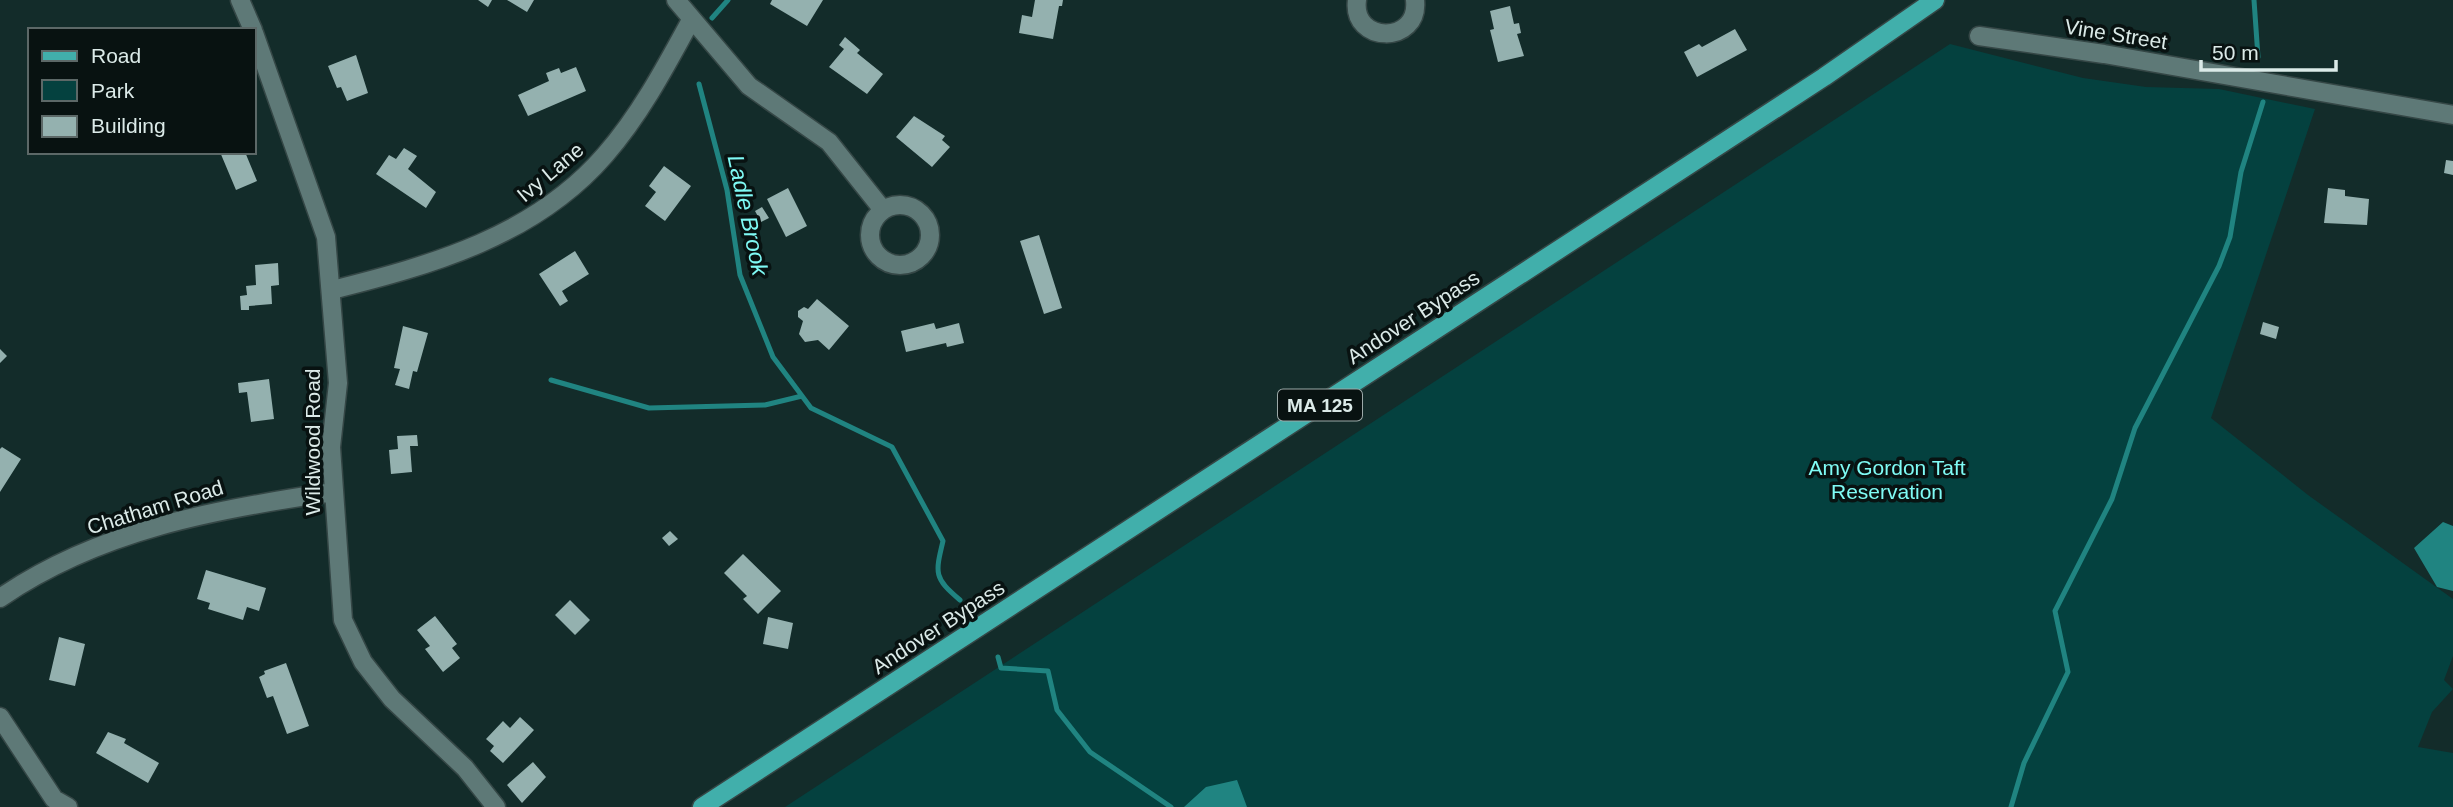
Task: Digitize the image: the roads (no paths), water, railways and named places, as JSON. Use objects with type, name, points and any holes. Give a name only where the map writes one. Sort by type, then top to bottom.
[{"type":"main road","name":"Andover Bypass","points":[[702,807],[1812,85],[1935,0]]},
{"type":"street","name":"Wildwood Road","points":[[240,0],[252,28]]},
{"type":"street","points":[[676,0],[749,86],[829,142],[883,210]]},
{"type":"street","points":[[1357,0],[1358,15],[1363,23],[1380,34],[1390,35],[1408,26],[1414,17],[1415,0]]},
{"type":"street","name":"Ivy Lane","points":[[332,290],[405,271],[466,249],[547,209],[606,155],[661,73],[691,20]]},
{"type":"street","name":"Vine Street","points":[[1979,36],[2105,54],[2453,115]]},
{"type":"street","name":"Wildwood Road","points":[[256,39],[326,237],[338,383],[331,447],[343,620],[363,662],[392,699],[465,768],[496,807]]},
{"type":"street","name":"Chatham Road","points":[[0,598],[101,544],[197,514],[333,492]]},
{"type":"street","points":[[0,717],[59,804]]},
{"type":"waterway","name":"Ladle Brook","points":[[712,18],[728,0]]},
{"type":"waterway","points":[[2254,0],[2258,57]]},
{"type":"waterway","name":"Ladle Brook","points":[[699,84],[727,190],[740,275],[773,357],[811,408],[892,447],[943,541],[938,568],[941,580],[960,600]]},
{"type":"waterway","points":[[2011,807],[2024,763],[2068,672],[2055,611],[2112,499],[2135,428],[2219,266],[2230,237],[2241,172],[2263,102]]},
{"type":"waterway","points":[[551,380],[649,408],[765,405],[802,396]]},
{"type":"waterway","name":"Ladle Brook","points":[[998,657],[1001,668],[1048,671],[1057,710],[1090,752],[1171,807]]},
{"type":"park label","name":"Amy Gordon Taft Reservation","points":[[1887,479]]}]
